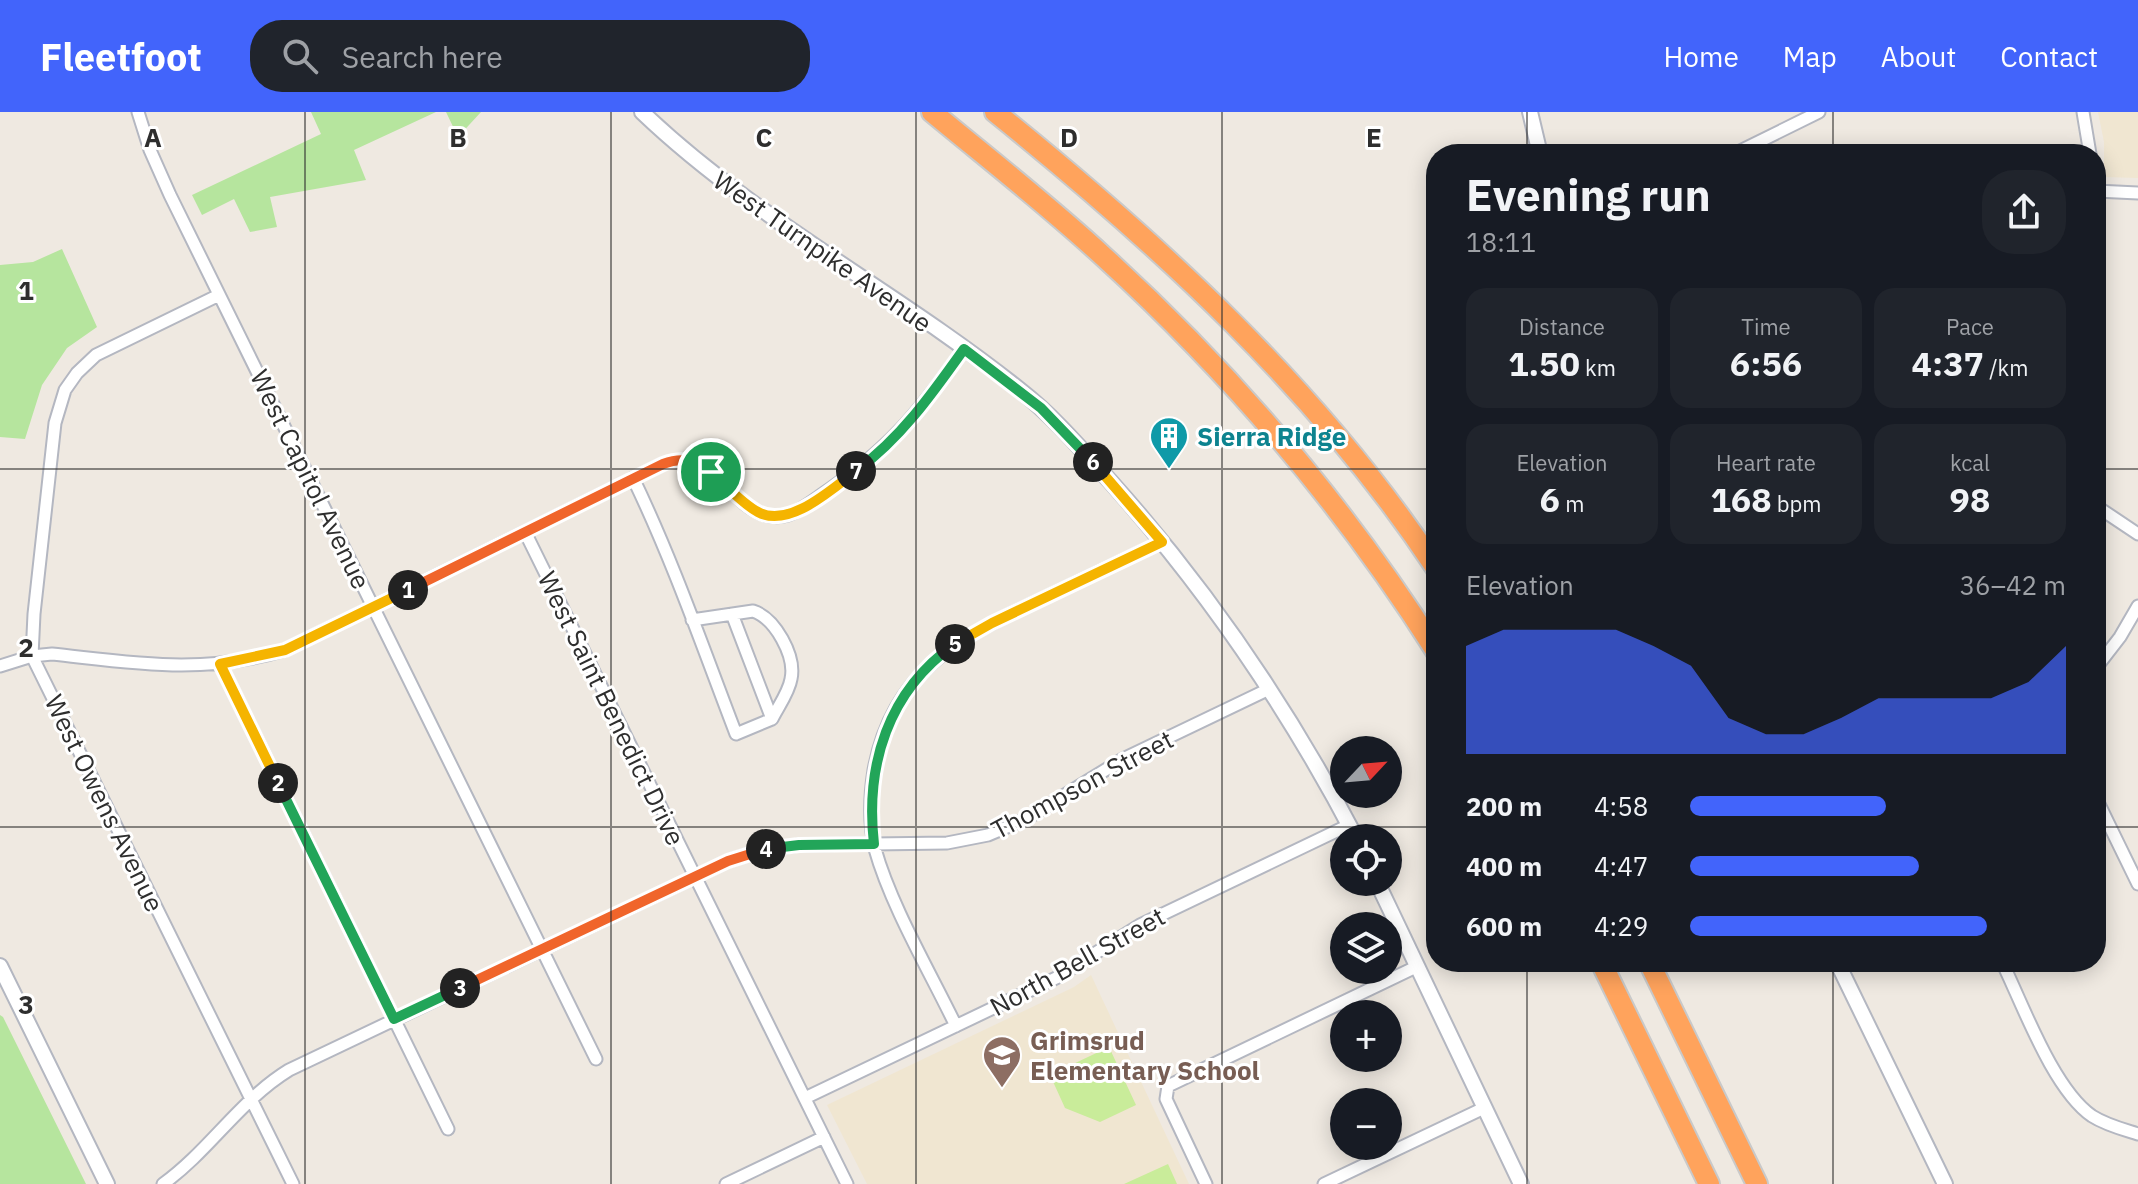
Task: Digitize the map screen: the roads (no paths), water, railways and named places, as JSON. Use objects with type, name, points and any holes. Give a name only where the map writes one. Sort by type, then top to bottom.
[{"type":"highway","points":[[923,112],[1027,190]]},
{"type":"highway","points":[[932,112],[1027,190],[1149,299],[1251,406],[1353,531],[1426,637]]},
{"type":"highway","points":[[995,112],[1126,221],[1251,341],[1359,466],[1426,553]]},
{"type":"highway","points":[[1606,972],[1709,1184]]},
{"type":"highway","points":[[1654,972],[1757,1184]]},
{"type":"street","name":"West Capitol Avenue","points":[[138,112],[158,170],[596,1059]]},
{"type":"street","name":"West Turnpike Avenue","points":[[642,112],[715,177],[1008,380],[1057,423],[1162,542],[1210,604],[1303,743],[1348,824]]},
{"type":"street","points":[[1530,112],[1538,144]]},
{"type":"street","points":[[1754,144],[1819,112]]},
{"type":"street","points":[[2083,112],[2088,144]]},
{"type":"street","points":[[2106,191],[2138,193]]},
{"type":"street","name":"West Owens Avenue","points":[[219,295],[96,355],[65,390],[55,423],[32,656],[293,1184]]},
{"type":"street","points":[[0,666],[32,656],[52,654],[174,667],[220,664],[285,650],[671,461],[691,461],[711,472],[761,514],[774,517],[794,513],[850,476],[888,444],[916,415],[964,349]]},
{"type":"street","points":[[633,478],[649,511],[736,734],[772,719],[791,680],[792,667],[779,631],[762,614],[753,611],[692,620]]},
{"type":"street","points":[[2106,513],[2138,534]]},
{"type":"street","name":"West Saint Benedict Drive","points":[[525,532],[847,1184]]},
{"type":"street","points":[[956,1026],[886,880],[874,844],[872,792],[880,744],[900,701],[927,667],[952,646],[978,630],[1162,542]]},
{"type":"street","points":[[2106,656],[2135,620],[2138,606]]},
{"type":"street","points":[[732,614],[772,719]]},
{"type":"street","points":[[220,664],[448,1129]]},
{"type":"street","name":"Thompson Street","points":[[163,1184],[182,1169],[251,1099],[299,1064],[696,876],[762,850],[799,845],[947,843],[1002,830],[1039,812],[1123,759],[1269,689]]},
{"type":"street","points":[[2106,818],[2138,884]]},
{"type":"street","name":"North Bell Street","points":[[805,1098],[1066,973],[1150,920],[1330,841]]},
{"type":"street","points":[[1384,896],[1521,1184]]},
{"type":"street","points":[[0,966],[107,1184]]},
{"type":"street","points":[[1206,1184],[1166,1099],[1168,1086],[1418,966]]},
{"type":"street","points":[[1842,972],[1945,1184]]},
{"type":"street","points":[[2007,972],[2068,1093],[2106,1124],[2138,1134]]},
{"type":"street","points":[[1324,1184],[1484,1108]]},
{"type":"street","points":[[726,1184],[824,1137]]},
{"type":"place","name":"Sierra Ridge","points":[[1169,470]]},
{"type":"place","name":"Grimsrud Elementary School","points":[[1002,1089]]}]
